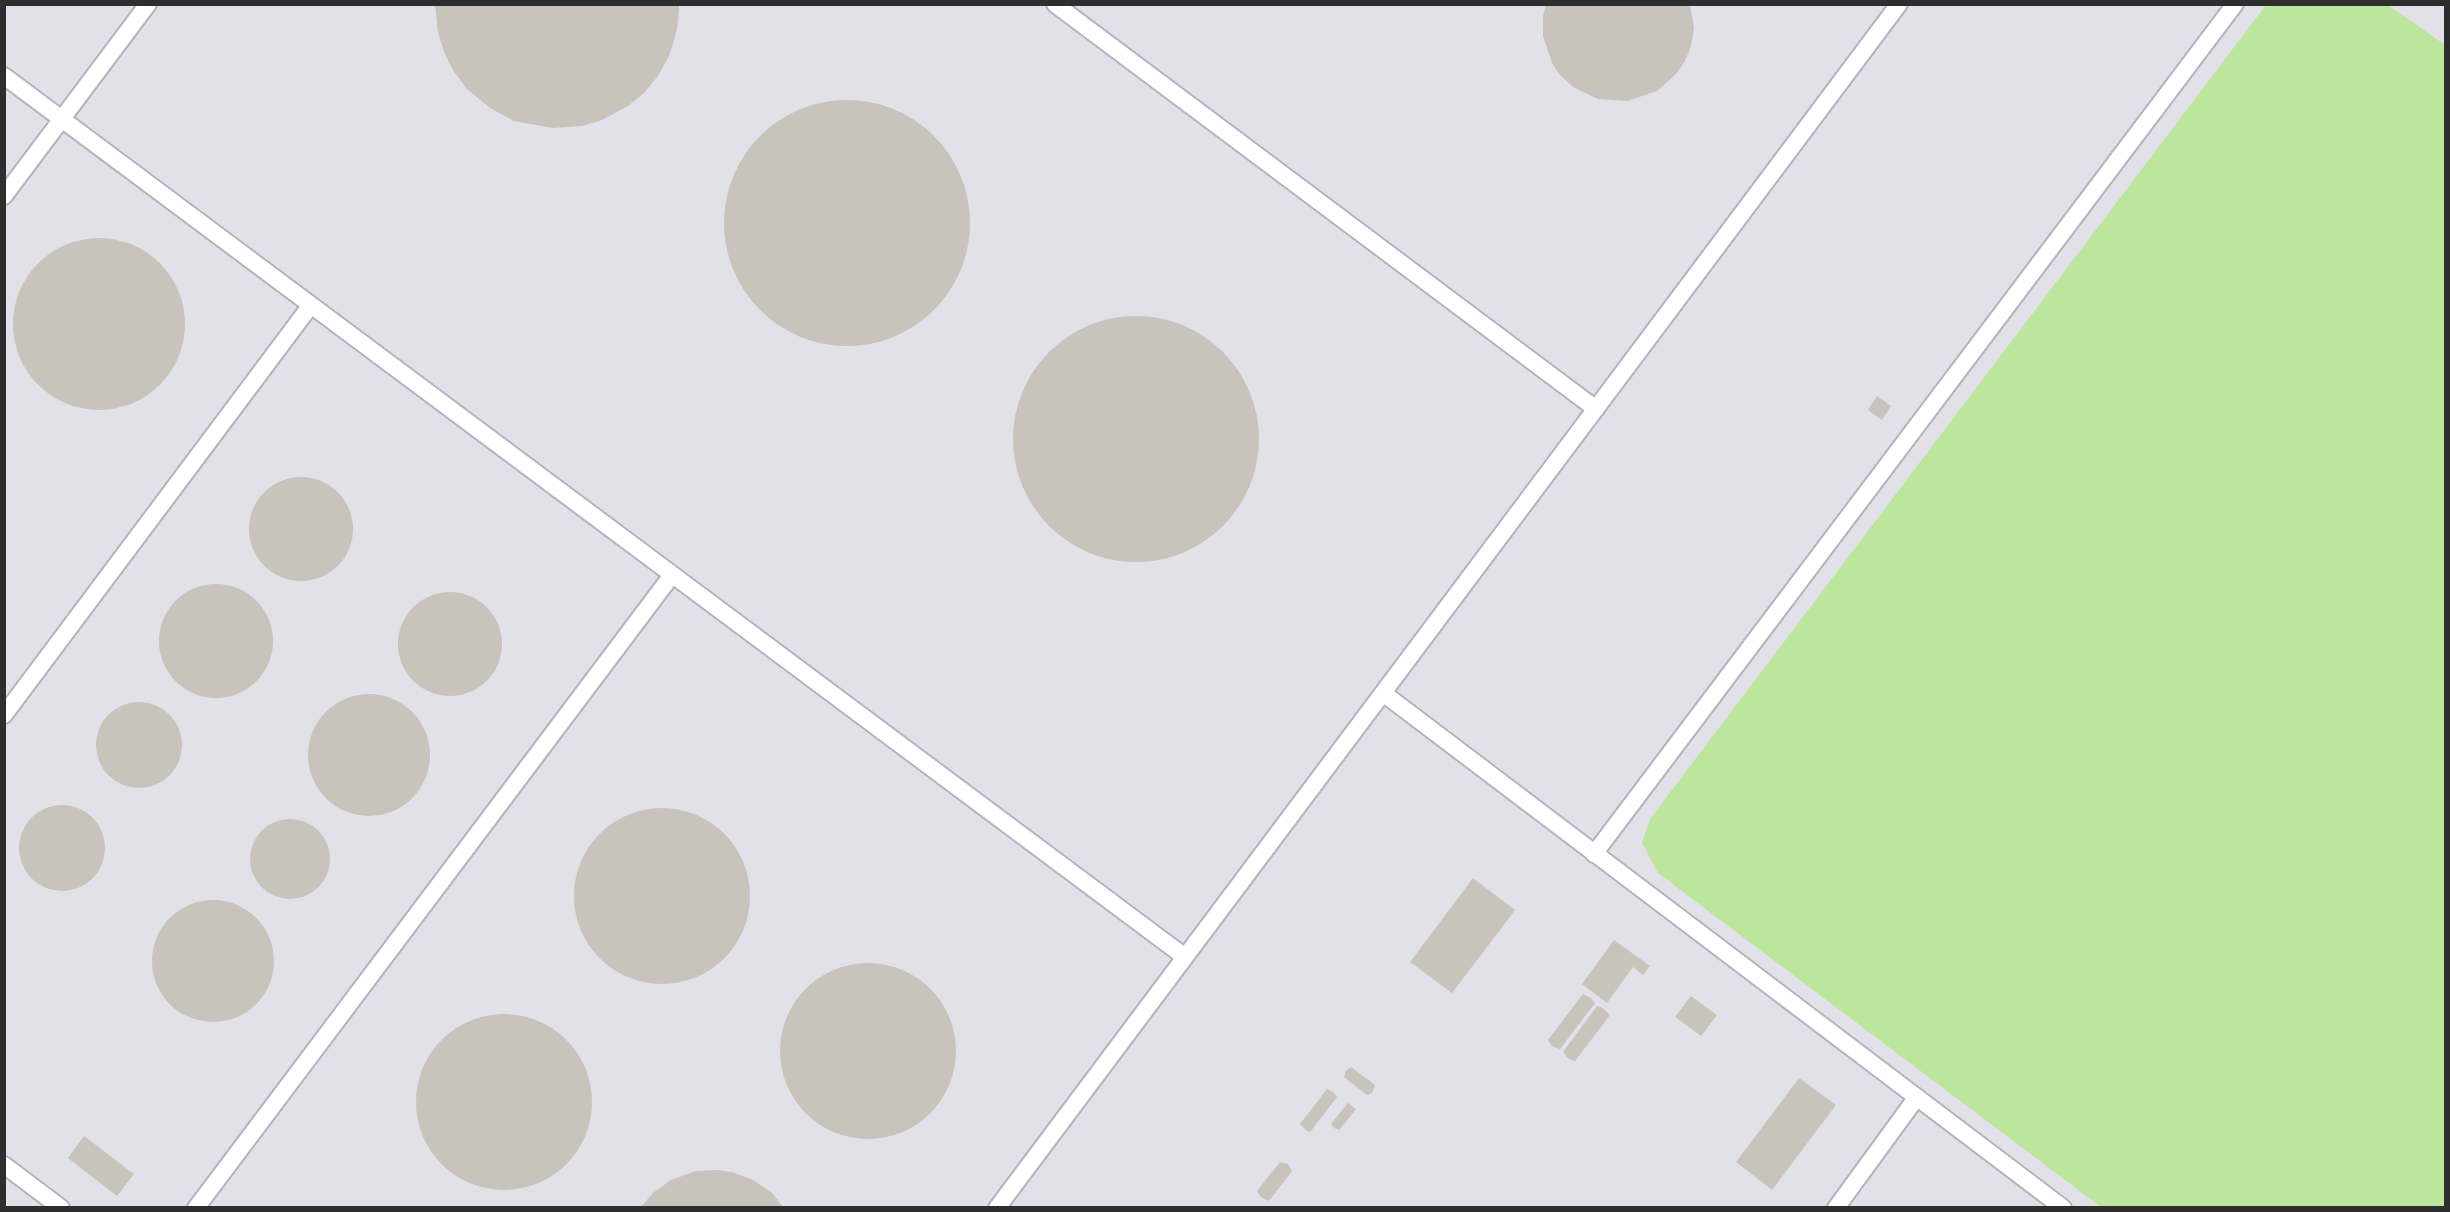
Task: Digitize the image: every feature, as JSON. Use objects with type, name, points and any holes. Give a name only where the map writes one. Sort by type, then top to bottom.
[{"type":"lane","points":[[4,196],[148,4]]},
{"type":"lane","points":[[1055,4],[1596,409]]},
{"type":"lane","points":[[997,1208],[1899,4]]},
{"type":"lane","points":[[1594,854],[2235,4]]},
{"type":"lane","points":[[4,76],[1185,957]]},
{"type":"lane","points":[[4,715],[311,306]]},
{"type":"lane","points":[[196,1208],[672,575]]},
{"type":"lane","points":[[1383,693],[2063,1208]]},
{"type":"lane","points":[[1836,1208],[1917,1097]]},
{"type":"lane","points":[[4,1165],[62,1208]]},
{"type":"shaded area","points":[[5,5],[2445,5],[2445,1207],[5,1207]]},
{"type":"green space","points":[[2266,5],[2388,5],[2445,45],[2445,1207],[2101,1207],[1658,873],[1642,843],[1650,819]]},
{"type":"building","points":[[435,4],[679,4],[679,10],[677,30],[669,56],[658,76],[644,93],[628,106],[602,120],[582,126],[553,128],[514,121],[490,108],[467,89],[453,70],[444,52],[438,33]]},
{"type":"building","points":[[1546,4],[1690,4],[1694,28],[1691,46],[1676,74],[1657,91],[1627,101],[1598,99],[1573,87],[1559,74],[1552,63],[1543,36]]},
{"type":"building","points":[[835,100],[859,100],[883,105],[905,114],[934,136],[956,165],[961,176],[968,199],[970,223],[968,247],[961,270],[956,281],[934,310],[905,332],[883,341],[859,346],[835,346],[811,341],[789,332],[769,318],[752,301],[738,281],[729,259],[724,235],[724,211],[729,187],[738,165],[752,145],[769,128],[789,114],[811,105]]},
{"type":"building","points":[[99,238],[132,245],[160,263],[178,291],[185,324],[178,357],[160,385],[132,403],[99,410],[66,403],[38,385],[20,357],[13,324],[20,291],[38,263],[66,245]]},
{"type":"building","points":[[1124,316],[1148,316],[1172,321],[1194,330],[1223,352],[1245,381],[1250,392],[1257,415],[1259,439],[1257,463],[1250,486],[1245,497],[1223,526],[1194,548],[1172,557],[1148,562],[1124,562],[1100,557],[1078,548],[1058,534],[1041,517],[1027,497],[1018,475],[1013,451],[1013,427],[1018,403],[1027,381],[1041,361],[1058,344],[1078,330],[1100,321]]},
{"type":"building","points":[[1877,396],[1891,406],[1882,420],[1868,410]]},
{"type":"building","points":[[301,477],[321,481],[338,492],[349,509],[353,529],[349,549],[338,566],[321,577],[301,581],[281,577],[264,566],[253,549],[249,529],[253,509],[264,492],[281,481]]},
{"type":"building","points":[[216,584],[238,588],[248,593],[264,609],[269,619],[273,641],[269,663],[264,673],[248,689],[238,694],[216,698],[194,694],[184,689],[168,673],[163,663],[159,641],[163,619],[168,609],[184,593],[194,588]]},
{"type":"building","points":[[450,592],[470,596],[487,607],[498,624],[502,644],[498,664],[487,681],[470,692],[450,696],[430,692],[413,681],[402,664],[398,644],[402,624],[413,607],[430,596]]},
{"type":"building","points":[[369,694],[392,699],[412,712],[425,732],[430,755],[425,778],[412,798],[392,811],[369,816],[346,811],[326,798],[313,778],[308,755],[313,732],[326,712],[346,699]]},
{"type":"building","points":[[139,702],[156,705],[170,714],[179,728],[182,745],[179,762],[170,776],[156,785],[139,788],[122,785],[108,776],[99,762],[96,745],[99,728],[108,714],[122,705]]},
{"type":"building","points":[[62,805],[86,812],[98,824],[105,848],[98,872],[86,884],[62,891],[38,884],[26,872],[19,848],[26,824],[38,812]]},
{"type":"building","points":[[662,808],[696,815],[711,823],[724,834],[735,847],[743,862],[750,896],[743,930],[735,945],[724,958],[711,969],[696,977],[662,984],[628,977],[613,969],[600,958],[589,945],[581,930],[574,896],[581,862],[589,847],[600,834],[613,823],[628,815]]},
{"type":"building","points":[[282,819],[298,819],[319,830],[330,851],[330,867],[319,888],[298,899],[282,899],[268,893],[256,881],[250,867],[250,851],[256,837],[268,825]]},
{"type":"building","points":[[1473,878],[1515,910],[1452,993],[1410,962]]},
{"type":"building","points":[[213,900],[236,905],[256,918],[269,938],[274,961],[269,984],[256,1004],[236,1017],[213,1022],[190,1017],[170,1004],[157,984],[152,961],[157,938],[170,918],[190,905]]},
{"type":"building","points":[[1614,940],[1650,966],[1643,975],[1633,967],[1607,1003],[1582,984]]},
{"type":"building","points":[[868,963],[902,970],[917,978],[930,989],[941,1002],[949,1017],[956,1051],[949,1085],[941,1100],[930,1113],[917,1124],[902,1132],[868,1139],[834,1132],[819,1124],[806,1113],[795,1100],[787,1085],[780,1051],[787,1017],[795,1002],[806,989],[819,978],[834,970]]},
{"type":"building","points":[[1583,994],[1595,1003],[1560,1049],[1552,1046],[1548,1040]]},
{"type":"building","points":[[1691,996],[1717,1015],[1701,1036],[1675,1017]]},
{"type":"building","points":[[1597,1006],[1610,1015],[1575,1061],[1569,1059],[1563,1052]]},
{"type":"building","points":[[504,1014],[538,1021],[553,1029],[566,1040],[577,1053],[585,1068],[592,1102],[585,1136],[577,1151],[566,1164],[553,1175],[538,1183],[504,1190],[470,1183],[455,1175],[442,1164],[431,1151],[423,1136],[416,1102],[423,1068],[431,1053],[442,1040],[455,1029],[470,1021]]},
{"type":"building","points":[[1351,1067],[1375,1085],[1372,1093],[1367,1095],[1344,1077],[1346,1071]]},
{"type":"building","points":[[1799,1078],[1836,1105],[1772,1190],[1736,1162]]},
{"type":"building","points":[[1327,1089],[1337,1097],[1310,1132],[1307,1131],[1300,1124]]},
{"type":"building","points":[[1348,1103],[1356,1109],[1339,1130],[1334,1128],[1331,1124]]},
{"type":"building","points":[[84,1136],[134,1174],[117,1196],[68,1158]]},
{"type":"building","points":[[1280,1162],[1288,1164],[1292,1171],[1269,1201],[1261,1197],[1257,1191]]},
{"type":"building","points":[[696,1171],[732,1172],[753,1180],[772,1193],[784,1208],[640,1208],[653,1193],[671,1180]]}]
